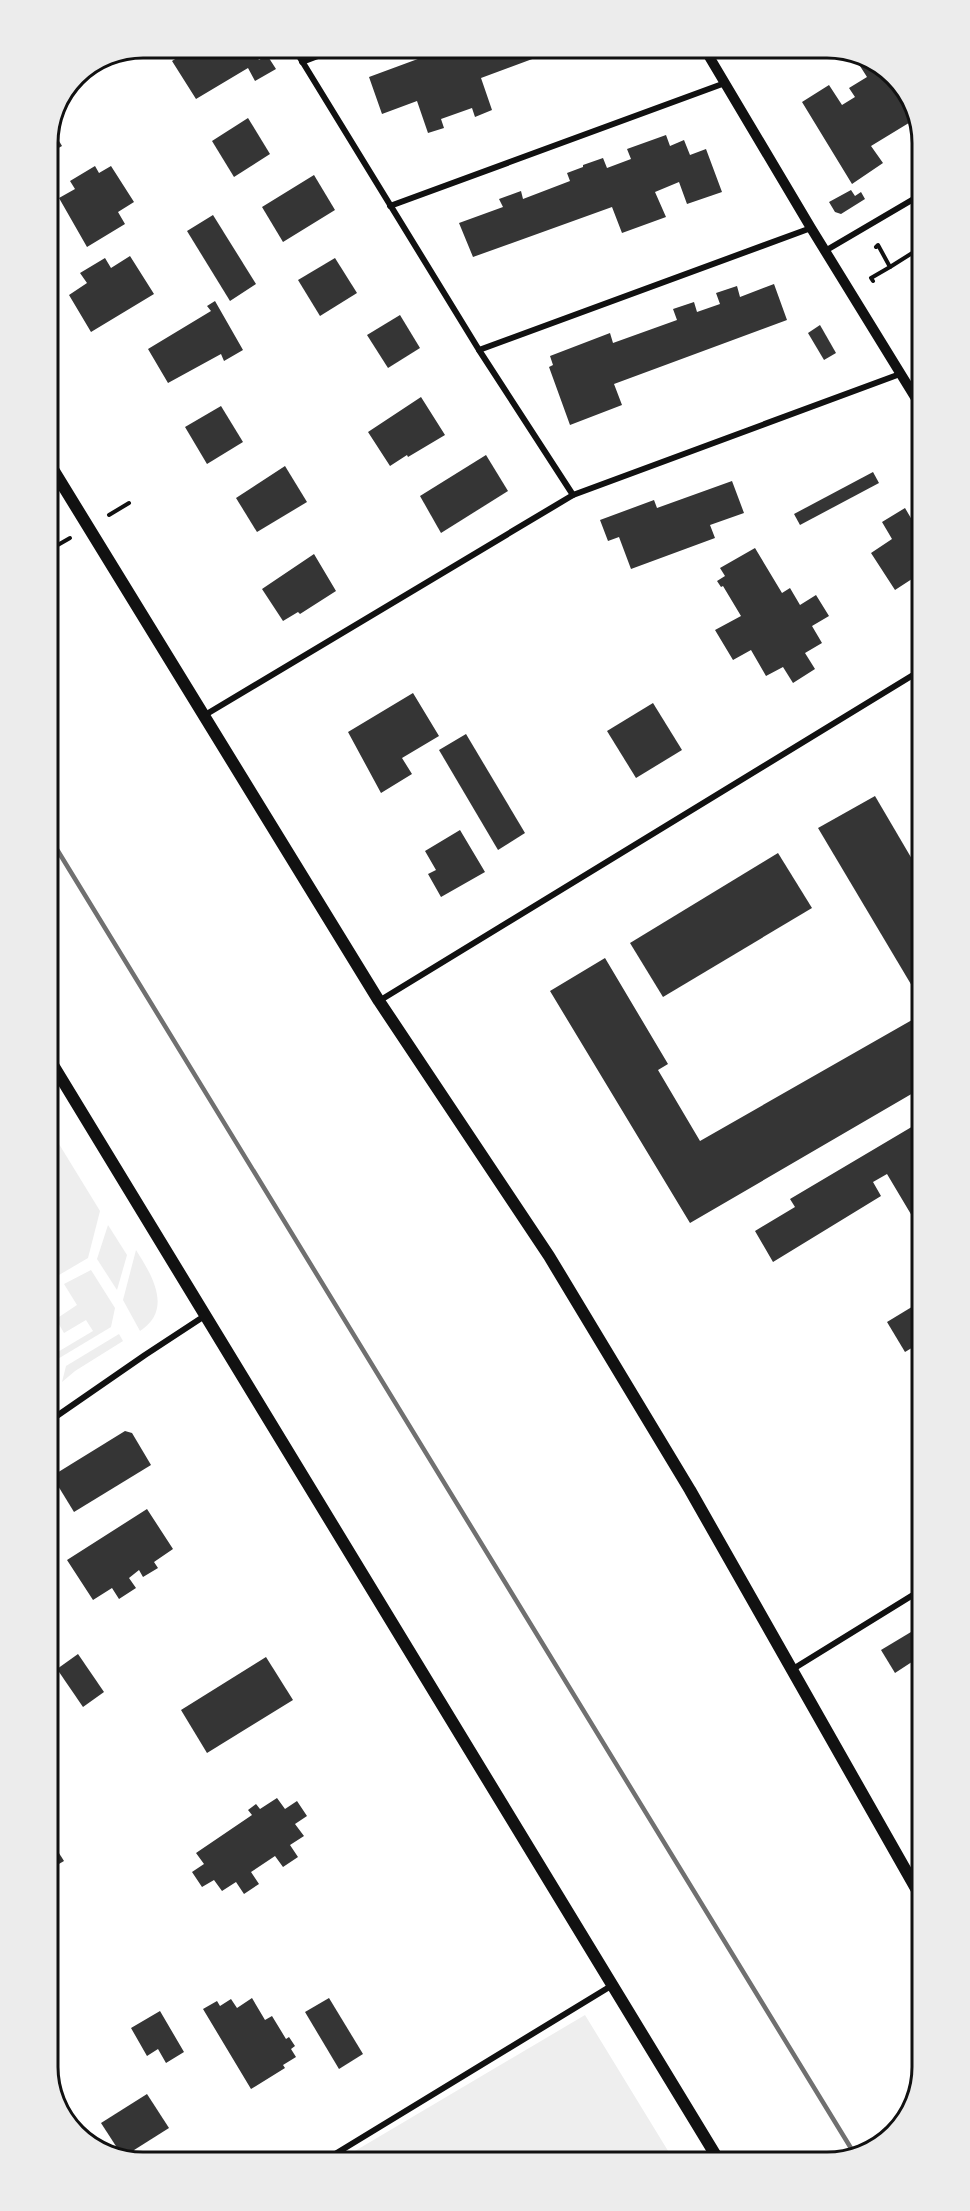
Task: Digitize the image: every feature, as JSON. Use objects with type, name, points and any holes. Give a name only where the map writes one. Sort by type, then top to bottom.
[{"type":"main road","points":[[59,479],[379,1001],[549,1256],[690,1490],[912,1881]]},
{"type":"main road","points":[[59,1075],[714,2152]]},
{"type":"street","points":[[300,59],[479,350],[573,495]]},
{"type":"street","points":[[302,62],[310,59]]},
{"type":"street","points":[[711,59],[912,393]]},
{"type":"street","points":[[390,206],[725,82]]},
{"type":"street","points":[[825,251],[912,199]]},
{"type":"street","points":[[479,350],[811,228]]},
{"type":"street","points":[[205,715],[573,495],[900,374]]},
{"type":"street","points":[[379,1001],[912,676]]},
{"type":"street","points":[[59,1414],[145,1354],[206,1315]]},
{"type":"street","points":[[793,1669],[912,1596]]},
{"type":"street","points":[[338,2152],[611,1986]]},
{"type":"path","points":[[847,238],[857,258],[878,245],[890,267]]},
{"type":"path","points":[[877,287],[871,278],[912,253]]},
{"type":"path","points":[[102,519],[129,503]]},
{"type":"path","points":[[59,544],[73,536]]},
{"type":"shaded area","points":[[59,1144],[100,1211],[88,1258],[59,1275]]},
{"type":"shaded area","points":[[108,1225],[127,1255],[117,1290],[97,1259]]},
{"type":"shaded area","points":[[136,1250],[153,1280],[158,1302],[156,1312],[150,1322],[140,1331],[123,1300]]},
{"type":"shaded area","points":[[91,1270],[115,1308],[111,1327],[59,1358],[59,1351],[93,1331],[86,1320],[64,1333],[59,1324],[59,1317],[77,1305],[64,1284]]},
{"type":"shaded area","points":[[119,1334],[123,1341],[75,1371],[62,1382],[66,1366]]},
{"type":"shaded area","points":[[585,2015],[669,2152],[353,2152]]},
{"type":"building","points":[[175,59],[270,59],[276,69],[255,81],[248,68],[196,99],[172,61]]},
{"type":"building","points":[[418,59],[532,59],[481,78],[492,110],[475,117],[472,108],[441,119],[444,128],[428,133],[417,101],[382,114],[369,77]]},
{"type":"building","points":[[860,66],[887,83],[903,106],[909,123],[871,146],[883,163],[852,184],[802,102],[829,85],[842,105],[855,97],[849,88],[867,77]]},
{"type":"building","points":[[248,118],[270,154],[234,177],[212,141]]},
{"type":"building","points":[[666,135],[670,146],[684,140],[690,155],[706,149],[722,192],[687,204],[679,182],[655,192],[666,217],[622,233],[612,207],[473,257],[459,223],[503,207],[499,199],[521,191],[523,199],[570,181],[567,173],[583,165],[603,158],[607,168],[631,159],[627,149]]},
{"type":"building","points":[[95,166],[99,173],[111,166],[134,202],[118,212],[125,224],[87,247],[59,198],[75,189],[70,181]]},
{"type":"building","points":[[314,175],[335,210],[283,242],[262,207]]},
{"type":"building","points":[[851,190],[855,196],[861,192],[865,199],[841,214],[835,212],[829,202]]},
{"type":"building","points":[[213,215],[256,284],[230,301],[187,231]]},
{"type":"building","points":[[130,256],[154,294],[91,332],[69,295],[87,283],[80,273],[105,258],[111,268]]},
{"type":"building","points":[[335,258],[357,293],[320,316],[298,280]]},
{"type":"building","points":[[774,284],[787,320],[614,384],[622,405],[570,425],[549,367],[553,365],[550,356],[610,333],[613,343],[677,320],[673,309],[694,302],[697,312],[720,304],[716,293],[737,286],[740,297]]},
{"type":"building","points":[[215,301],[243,350],[224,361],[221,354],[168,383],[148,349],[211,311],[207,306]]},
{"type":"building","points":[[400,315],[420,348],[388,368],[367,335]]},
{"type":"building","points":[[820,325],[836,353],[824,360],[808,333]]},
{"type":"building","points":[[421,397],[445,435],[390,466],[368,432]]},
{"type":"building","points":[[221,406],[243,442],[207,464],[185,427]]},
{"type":"building","points":[[486,455],[508,491],[441,533],[420,496]]},
{"type":"building","points":[[285,466],[307,502],[257,532],[236,498]]},
{"type":"building","points":[[873,472],[879,483],[800,525],[794,514]]},
{"type":"building","points":[[732,481],[744,513],[710,525],[715,538],[631,569],[619,537],[608,541],[600,520],[654,500],[657,508]]},
{"type":"building","points":[[905,508],[912,520],[912,579],[895,590],[871,553],[892,539],[882,522]]},
{"type":"building","points":[[755,548],[782,593],[790,588],[800,605],[816,595],[829,616],[812,626],[822,643],[805,653],[815,669],[793,683],[783,667],[766,676],[751,650],[733,660],[715,630],[741,616],[723,586],[721,587],[717,581],[725,576],[720,568]]},
{"type":"building","points":[[314,554],[336,591],[300,614],[298,612],[283,621],[262,589]]},
{"type":"building","points":[[413,693],[439,736],[402,758],[412,774],[381,793],[348,732]]},
{"type":"building","points":[[653,703],[682,750],[636,778],[607,731]]},
{"type":"building","points":[[466,734],[525,833],[498,850],[439,750]]},
{"type":"building","points":[[875,796],[912,859],[912,986],[818,828]]},
{"type":"building","points":[[460,830],[485,872],[441,897],[428,874],[436,870],[425,851]]},
{"type":"building","points":[[778,853],[812,908],[663,997],[630,943]]},
{"type":"building","points":[[605,958],[668,1064],[658,1070],[700,1141],[912,1020],[912,1094],[690,1223],[550,991]]},
{"type":"building","points":[[912,1127],[912,1216],[887,1174],[873,1182],[881,1196],[773,1262],[755,1231],[795,1207],[790,1199]]},
{"type":"building","points":[[912,1307],[912,1348],[905,1352],[887,1322]]},
{"type":"building","points":[[125,1431],[132,1433],[151,1465],[74,1512],[59,1487],[59,1472]]},
{"type":"building","points":[[147,1509],[173,1549],[154,1562],[158,1568],[143,1577],[139,1570],[129,1578],[136,1588],[119,1599],[112,1588],[93,1600],[67,1560]]},
{"type":"building","points":[[912,1631],[912,1662],[895,1673],[881,1650]]},
{"type":"building","points":[[78,1654],[104,1692],[83,1707],[59,1672],[59,1668]]},
{"type":"building","points":[[266,1657],[293,1700],[207,1753],[181,1710]]},
{"type":"building","points":[[277,1798],[285,1809],[297,1801],[307,1816],[295,1824],[304,1836],[290,1845],[298,1857],[283,1867],[275,1856],[251,1872],[259,1884],[244,1894],[236,1882],[222,1891],[214,1880],[202,1887],[192,1872],[204,1864],[196,1853],[252,1815],[248,1810],[256,1804],[260,1809]]},
{"type":"building","points":[[59,1853],[64,1861],[59,1864]]},
{"type":"building","points":[[252,1998],[265,2020],[272,2016],[286,2039],[289,2037],[295,2046],[291,2049],[296,2057],[283,2065],[285,2068],[251,2089],[203,2009],[217,2001],[220,2006],[231,1999],[237,2008]]},
{"type":"building","points":[[329,1998],[363,2054],[339,2069],[305,2012]]},
{"type":"building","points":[[160,2011],[184,2052],[166,2063],[158,2049],[147,2056],[131,2028]]},
{"type":"building","points":[[147,2094],[169,2128],[132,2151],[117,2148],[101,2123]]},
{"type":"railway","points":[[59,853],[851,2149]]}]
